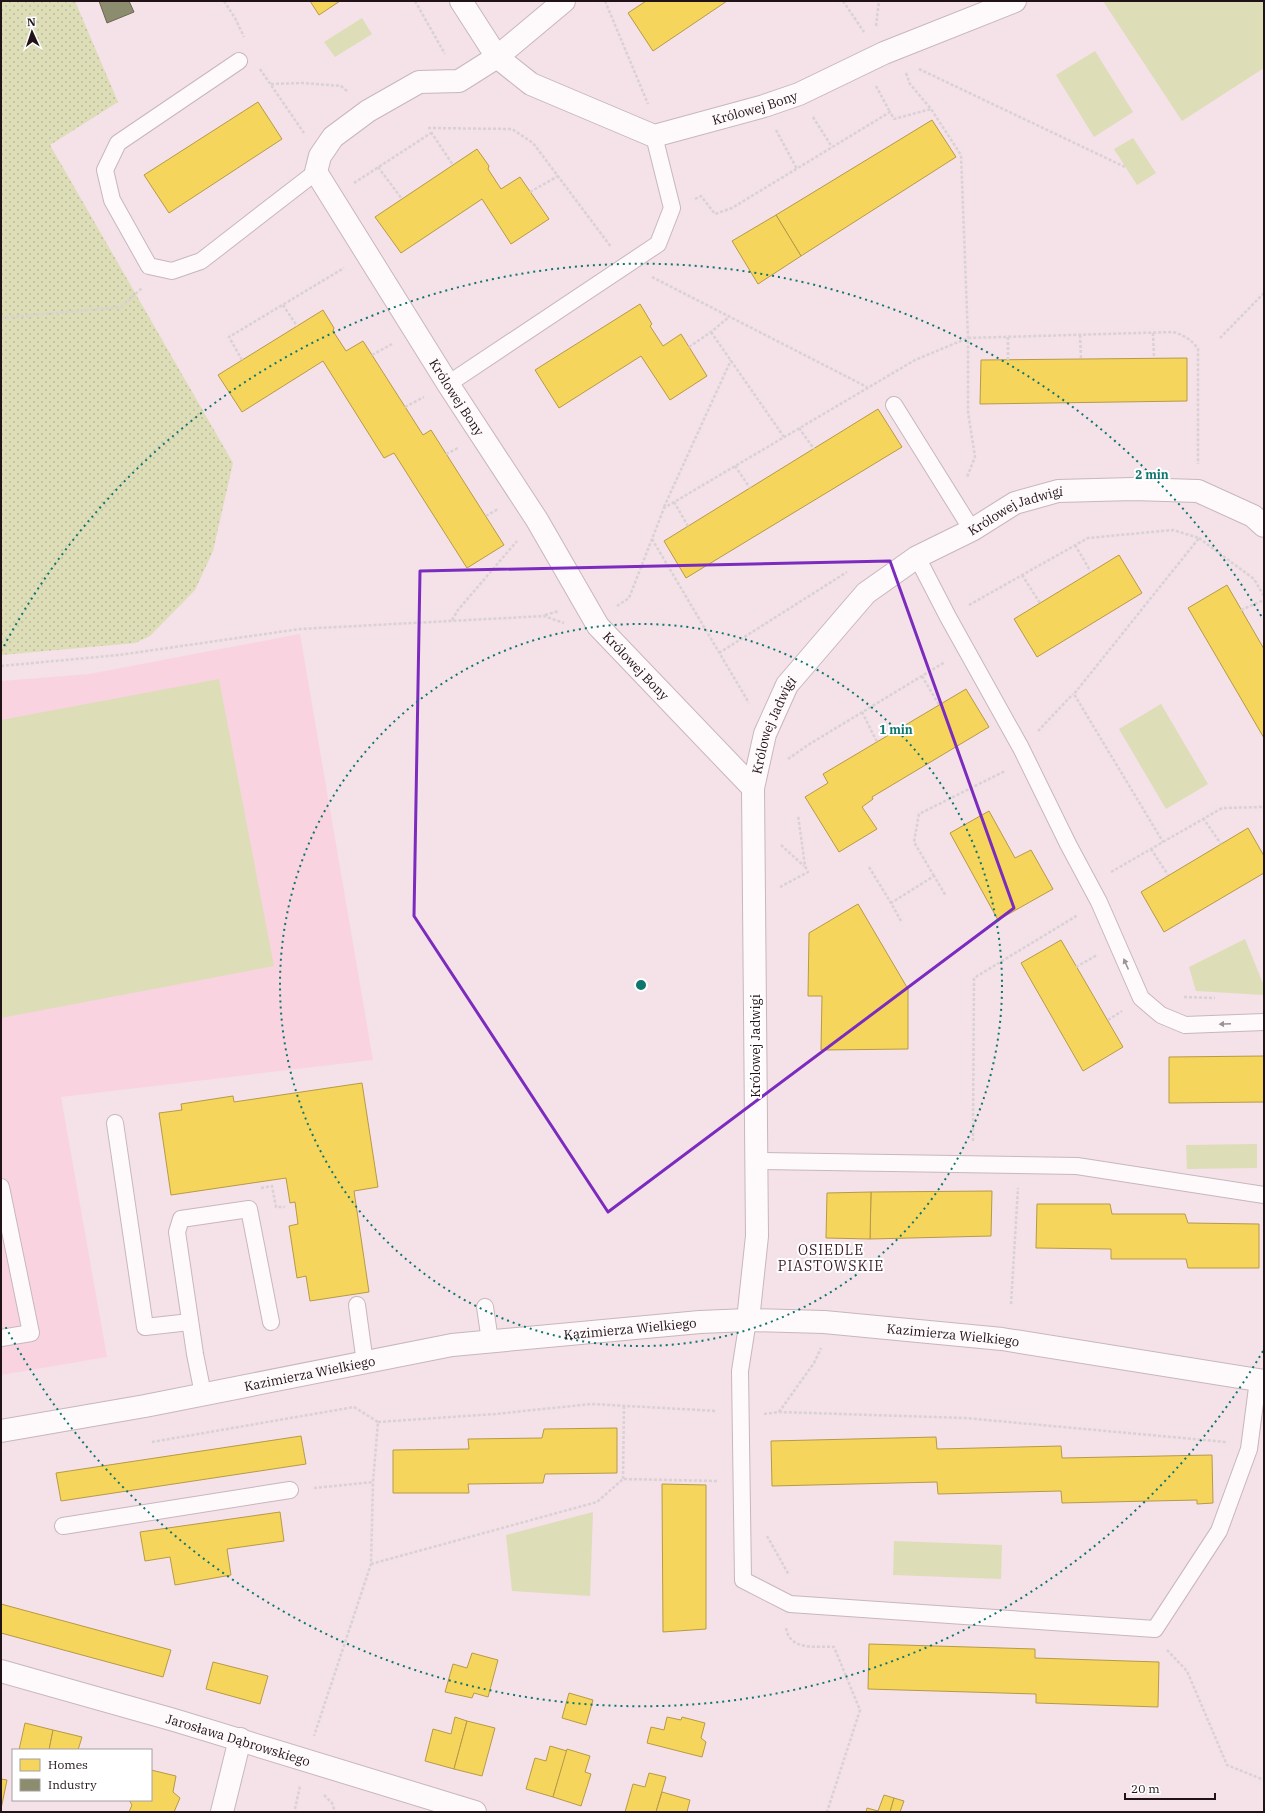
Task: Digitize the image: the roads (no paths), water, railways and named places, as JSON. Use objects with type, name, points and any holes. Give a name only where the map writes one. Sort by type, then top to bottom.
[{"type":"street","points":[[461,1],[497,57],[531,84],[657,135]]},
{"type":"street","points":[[318,164],[333,137],[368,111],[419,82],[459,81],[497,57],[564,1]]},
{"type":"street","name":"Królowej Bony","points":[[657,135],[764,106],[799,94],[893,56],[1015,1]]},
{"type":"street","name":"Królowej Bony","points":[[318,164],[332,199],[448,384],[536,520],[598,626],[753,788]]},
{"type":"street","name":"Królowej Jadwigi","points":[[748,1320],[757,1236],[753,788],[765,734],[787,685],[866,593],[917,557],[972,530],[1015,503],[1058,491],[1133,489],[1198,491],[1252,516],[1264,526]]},
{"type":"street","name":"Kazimierza Wielkiego","points":[[1,1431],[203,1394],[452,1345],[700,1322],[748,1320],[824,1322],[1002,1339],[1261,1381]]},
{"type":"street","name":"Jarosława Dąbrowskiego","points":[[1,1671],[240,1739],[475,1812]]},
{"type":"street","points":[[222,1812],[240,1739]]},
{"type":"lane","points":[[246,59],[118,143],[106,170],[112,200],[149,266],[172,271],[201,261],[318,164]]},
{"type":"lane","points":[[448,384],[658,244],[672,208],[657,135]]},
{"type":"lane","points":[[894,405],[972,530]]},
{"type":"lane","points":[[917,557],[948,618],[1024,754],[1068,844],[1099,902],[1141,998],[1161,1015],[1185,1026],[1264,1022]]},
{"type":"lane","points":[[115,1123],[145,1327],[190,1322]]},
{"type":"lane","points":[[756,1161],[1077,1166],[1264,1195]]},
{"type":"lane","points":[[1,1187],[31,1333],[1,1338]]},
{"type":"lane","points":[[203,1394],[190,1322],[177,1232],[181,1219],[249,1209],[271,1322]]},
{"type":"lane","points":[[357,1305],[365,1363]]},
{"type":"lane","points":[[485,1307],[490,1342]]},
{"type":"lane","points":[[748,1320],[740,1371],[743,1580],[790,1604],[1155,1629],[1219,1531],[1249,1444],[1261,1381]]},
{"type":"lane","points":[[63,1526],[290,1490]]},
{"type":"district","name":"OSIEDLE PIASTOWSKIE","points":[[831,1258]]}]
